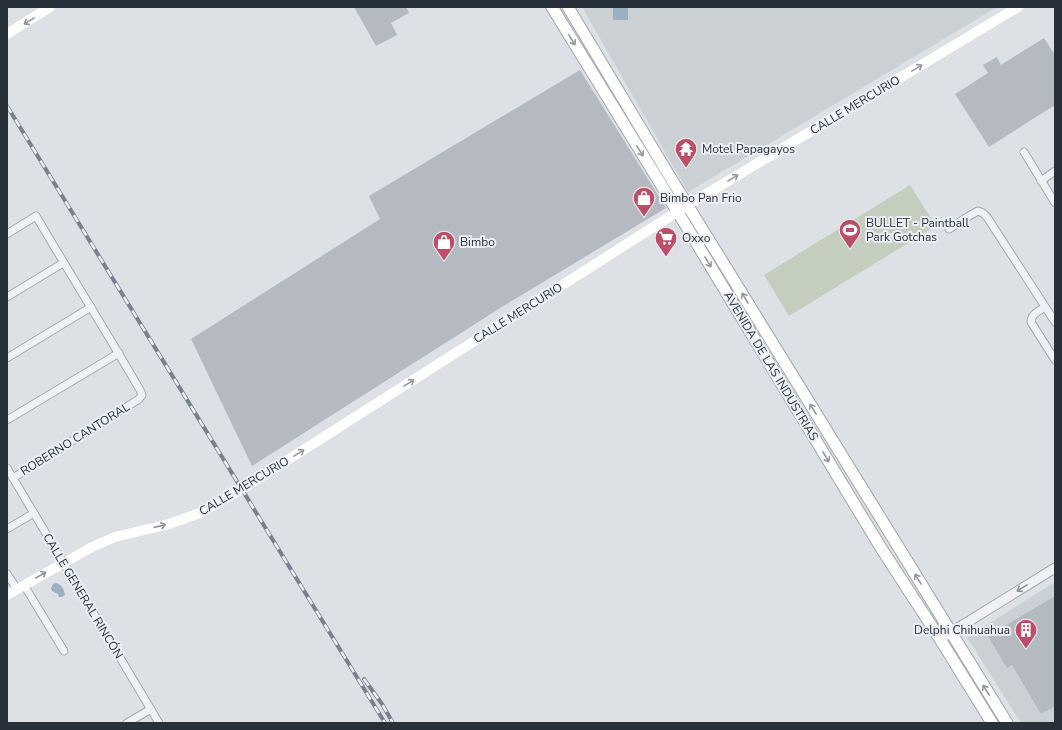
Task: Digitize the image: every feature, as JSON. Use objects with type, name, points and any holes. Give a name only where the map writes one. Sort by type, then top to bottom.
[{"type":"main road","points":[[7,34],[50,7]]},
{"type":"main road","name":"AVENIDA DE LAS INDUSTRIAS","points":[[552,7],[662,175],[688,205],[1007,723]]},
{"type":"main road","name":"AVENIDA DE LAS INDUSTRIAS","points":[[568,7],[662,175],[678,212],[881,548],[992,723]]},
{"type":"main road","name":"CALLE MERCURIO","points":[[7,595],[92,547],[115,537],[169,524],[200,513],[248,485],[688,205],[1018,7]]},
{"type":"main road","points":[[845,488],[858,482]]},
{"type":"street","points":[[1024,152],[1055,203]]},
{"type":"street","points":[[1041,181],[1055,171]]},
{"type":"street","points":[[949,229],[978,211],[983,213],[1055,322]]},
{"type":"street","points":[[7,234],[36,216],[119,353],[7,420]]},
{"type":"street","points":[[7,297],[63,262]]},
{"type":"street","points":[[7,358],[91,307]]},
{"type":"street","points":[[1045,307],[1034,314],[1031,318],[1031,322],[1055,360]]},
{"type":"street","name":"ROBERNO CANTORAL","points":[[13,478],[141,397],[142,393],[119,353]]},
{"type":"street","name":"CALLE GENERAL RINCÓN","points":[[7,468],[159,723]]},
{"type":"street","points":[[7,529],[34,513]]},
{"type":"street","points":[[940,639],[1055,568]]},
{"type":"street","points":[[7,574],[20,587],[64,650]]},
{"type":"street","points":[[127,723],[151,709]]},
{"type":"shaded area","points":[[582,7],[997,7],[688,192]]},
{"type":"shaded area","name":"Delphi Chihuahua","points":[[1055,582],[1055,723],[1021,723],[967,637]]},
{"type":"green space","name":"BULLET - Paintball Park Gotchas","points":[[910,185],[936,226],[789,316],[764,275]]},
{"type":"water","points":[[613,7],[628,7],[628,20],[613,20]]},
{"type":"water","points":[[55,583],[59,584],[63,589],[65,595],[62,597],[59,597],[58,594],[52,591],[51,588]]},
{"type":"building","points":[[354,7],[406,7],[409,13],[391,23],[397,35],[376,46]]},
{"type":"building","points":[[1044,38],[1055,55],[1055,105],[989,147],[955,94],[988,73],[983,65],[997,57],[1001,65]]},
{"type":"building","name":"Bimbo","points":[[580,70],[666,208],[505,305],[252,466],[191,339],[380,219],[369,196]]},
{"type":"building","name":"Delphi Chihuahua","points":[[1055,596],[1055,706],[1041,714],[1012,665],[1007,668],[988,636]]},
{"type":"railway","points":[[7,106],[385,723]]},
{"type":"railway","points":[[364,679],[382,704],[393,723]]},
{"type":"place","name":"Motel Papagayos","points":[[686,168]]},
{"type":"place","name":"Bimbo Pan Frio","points":[[644,218]]},
{"type":"place","name":"BULLET - Paintball Park Gotchas","points":[[850,250]]},
{"type":"place","name":"Oxxo","points":[[666,258]]},
{"type":"place","name":"Bimbo","points":[[444,262]]},
{"type":"place","name":"Delphi Chihuahua","points":[[1026,650]]}]
